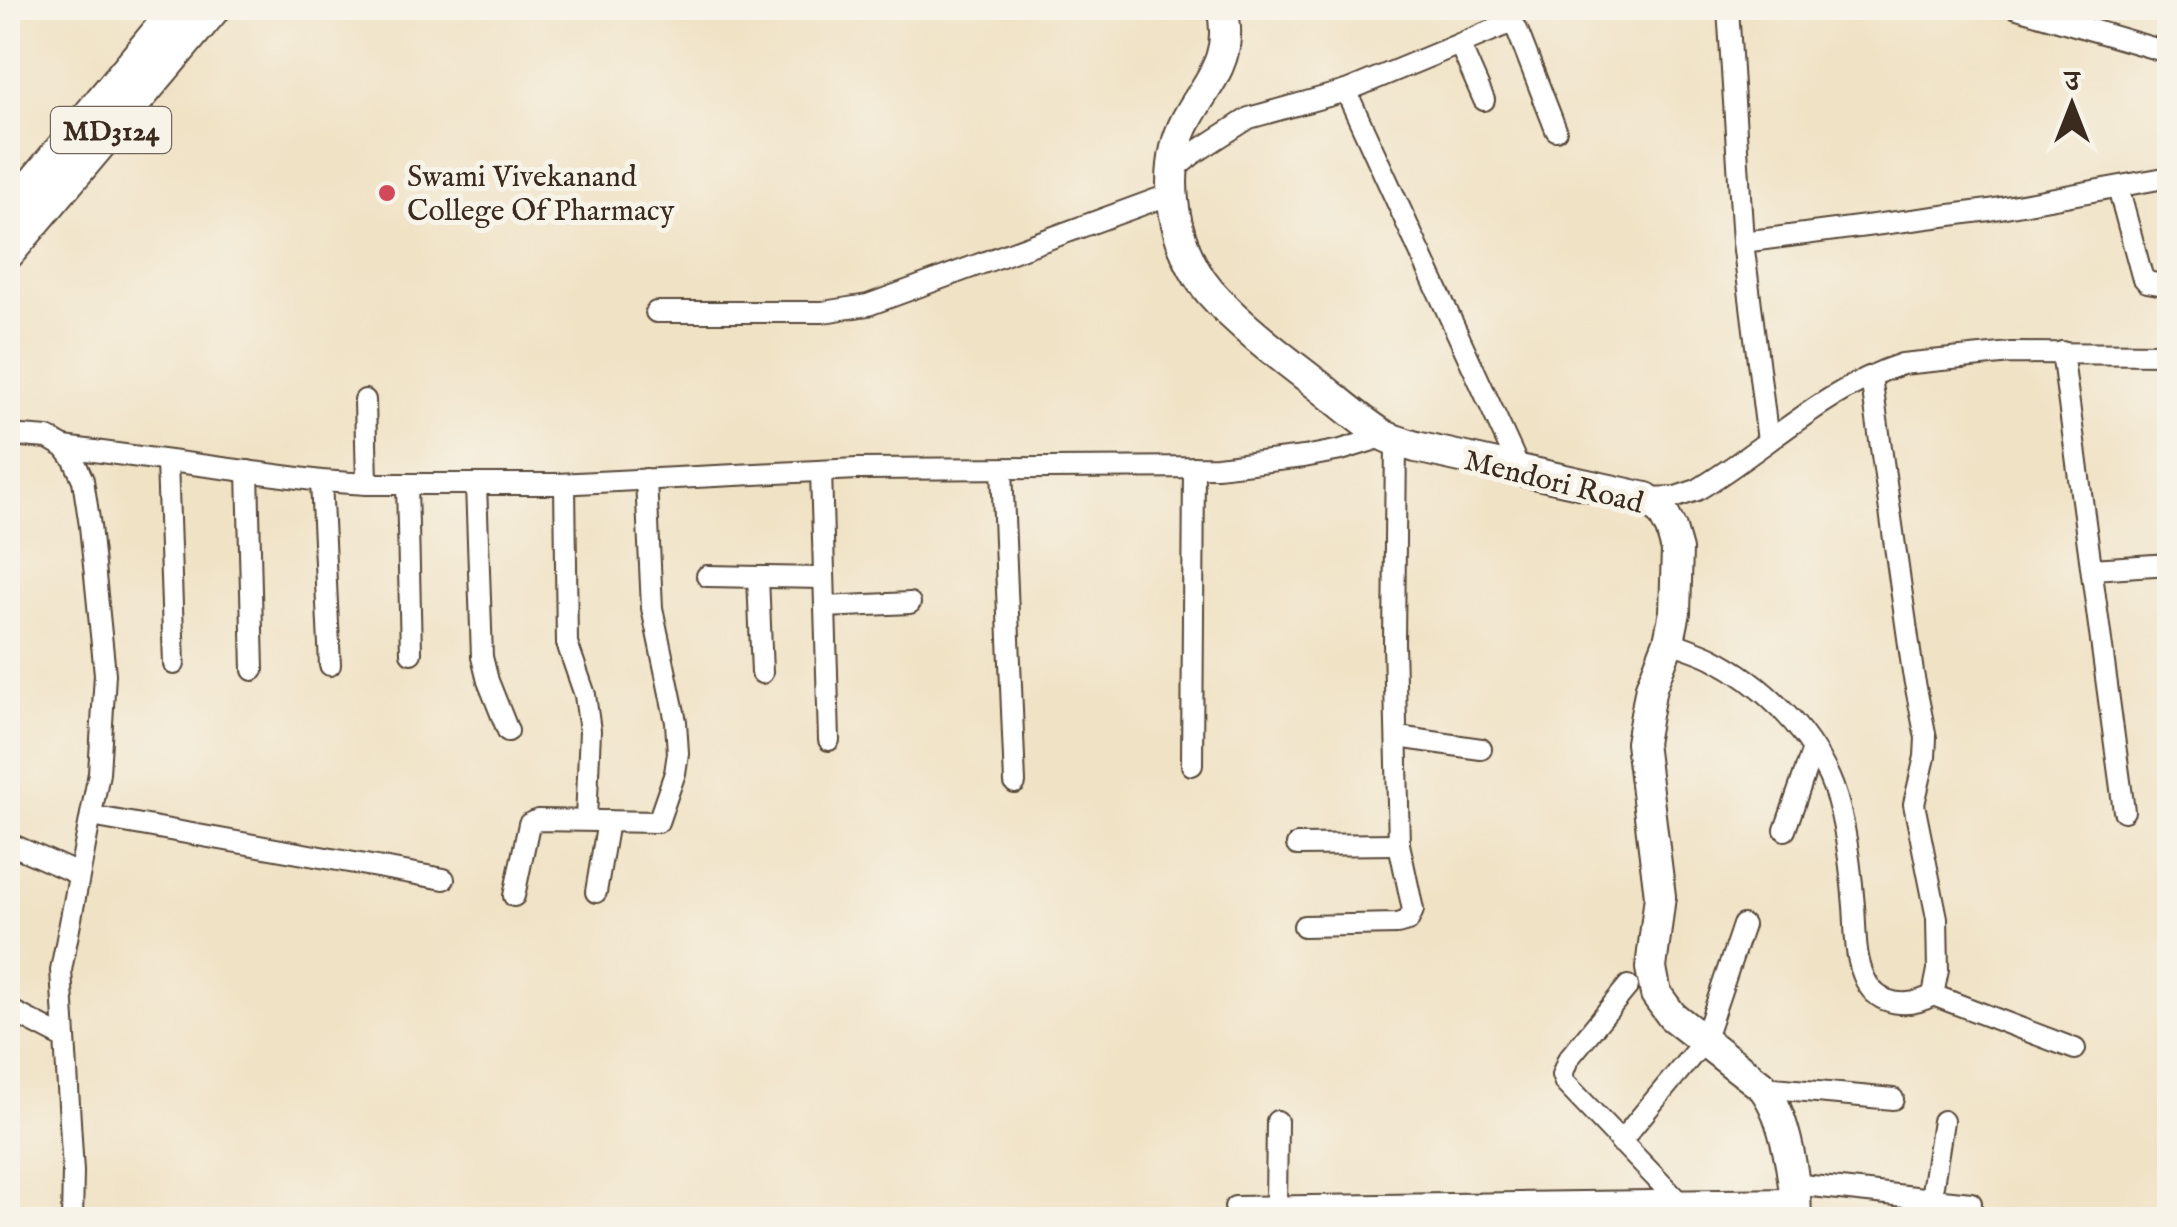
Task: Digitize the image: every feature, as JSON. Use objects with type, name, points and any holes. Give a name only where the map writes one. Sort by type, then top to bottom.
[{"type":"main road","points":[[8,214],[178,8]]},
{"type":"main road","name":"MD3124","points":[[8,252],[214,8]]},
{"type":"main road","name":"Mendori Road","points":[[1222,8],[1225,32],[1220,65],[1177,143],[1171,183],[1184,246],[1209,291],[1277,354],[1391,438],[1416,447],[1646,498],[1663,513],[1671,529],[1676,550],[1675,612],[1669,641],[1651,687],[1641,742],[1660,896],[1651,968],[1656,994],[1672,1016],[1762,1086],[1774,1101],[1795,1201]]},
{"type":"street","points":[[1728,8],[1743,242],[1768,441]]},
{"type":"street","points":[[2018,8],[2170,53]]},
{"type":"street","points":[[656,312],[823,312],[868,305],[1171,183],[1193,154],[1249,118],[1346,91],[1510,23],[1556,130]]},
{"type":"street","points":[[1460,45],[1484,100]]},
{"type":"street","points":[[1346,91],[1520,470]]},
{"type":"street","points":[[1743,242],[1990,210],[2170,177]]},
{"type":"street","points":[[2118,186],[2142,276],[2147,282],[2170,286]]},
{"type":"street","points":[[2062,352],[2124,811]]},
{"type":"street","points":[[1646,498],[1676,497],[1697,490],[1834,396],[1885,370],[1920,361],[2011,353],[2170,354]]},
{"type":"street","points":[[1871,377],[1913,673],[1926,738],[1914,804],[1936,918],[1938,970],[1932,996]]},
{"type":"street","points":[[365,400],[366,484]]},
{"type":"street","points":[[8,434],[48,438],[64,447],[366,484],[565,484],[821,471],[1217,468],[1304,457],[1391,438],[1399,844],[1413,910],[1408,921],[1397,924],[1304,926]]},
{"type":"street","points":[[64,447],[83,480],[104,674],[99,773],[61,970],[72,1220]]},
{"type":"street","points":[[167,460],[174,664]]},
{"type":"street","points":[[1002,468],[1015,784]]},
{"type":"street","points":[[1192,764],[1194,468]]},
{"type":"street","points":[[248,471],[253,670]]},
{"type":"street","points":[[821,471],[829,740]]},
{"type":"street","points":[[514,896],[529,824],[538,820],[658,822],[674,773],[678,752],[676,722],[652,608],[646,479]]},
{"type":"street","points":[[321,481],[330,665]]},
{"type":"street","points":[[407,484],[411,653]]},
{"type":"street","points":[[476,484],[482,657],[508,732]]},
{"type":"street","points":[[565,484],[567,643],[585,695],[590,732],[586,820]]},
{"type":"street","points":[[2092,569],[2170,564]]},
{"type":"street","points":[[706,576],[824,578]]},
{"type":"street","points":[[758,577],[762,673]]},
{"type":"street","points":[[825,607],[910,603]]},
{"type":"street","points":[[1669,641],[1712,658],[1751,682],[1785,713],[1813,750],[1830,779],[1841,818],[1858,957],[1867,983],[1880,998],[1897,1004],[1920,1002],[1932,996],[2075,1050]]},
{"type":"street","points":[[1398,736],[1481,749]]},
{"type":"street","points":[[1785,830],[1813,750]]},
{"type":"street","points":[[91,816],[444,879]]},
{"type":"street","points":[[596,892],[608,821]]},
{"type":"street","points":[[8,843],[78,874]]},
{"type":"street","points":[[1297,845],[1399,844]]},
{"type":"street","points":[[1620,1142],[1704,1041],[1743,925]]},
{"type":"street","points":[[1628,986],[1568,1059],[1562,1076],[1676,1200]]},
{"type":"street","points":[[8,1009],[64,1038]]},
{"type":"street","points":[[1762,1086],[1893,1099]]},
{"type":"street","points":[[1276,1206],[1278,1121]]},
{"type":"street","points":[[1931,1198],[1943,1121]]},
{"type":"street","points":[[1235,1207],[1931,1198],[1972,1203]]},
{"type":"place","name":"Swami Vivekanand College Of Pharmacy","points":[[387,193]]}]
